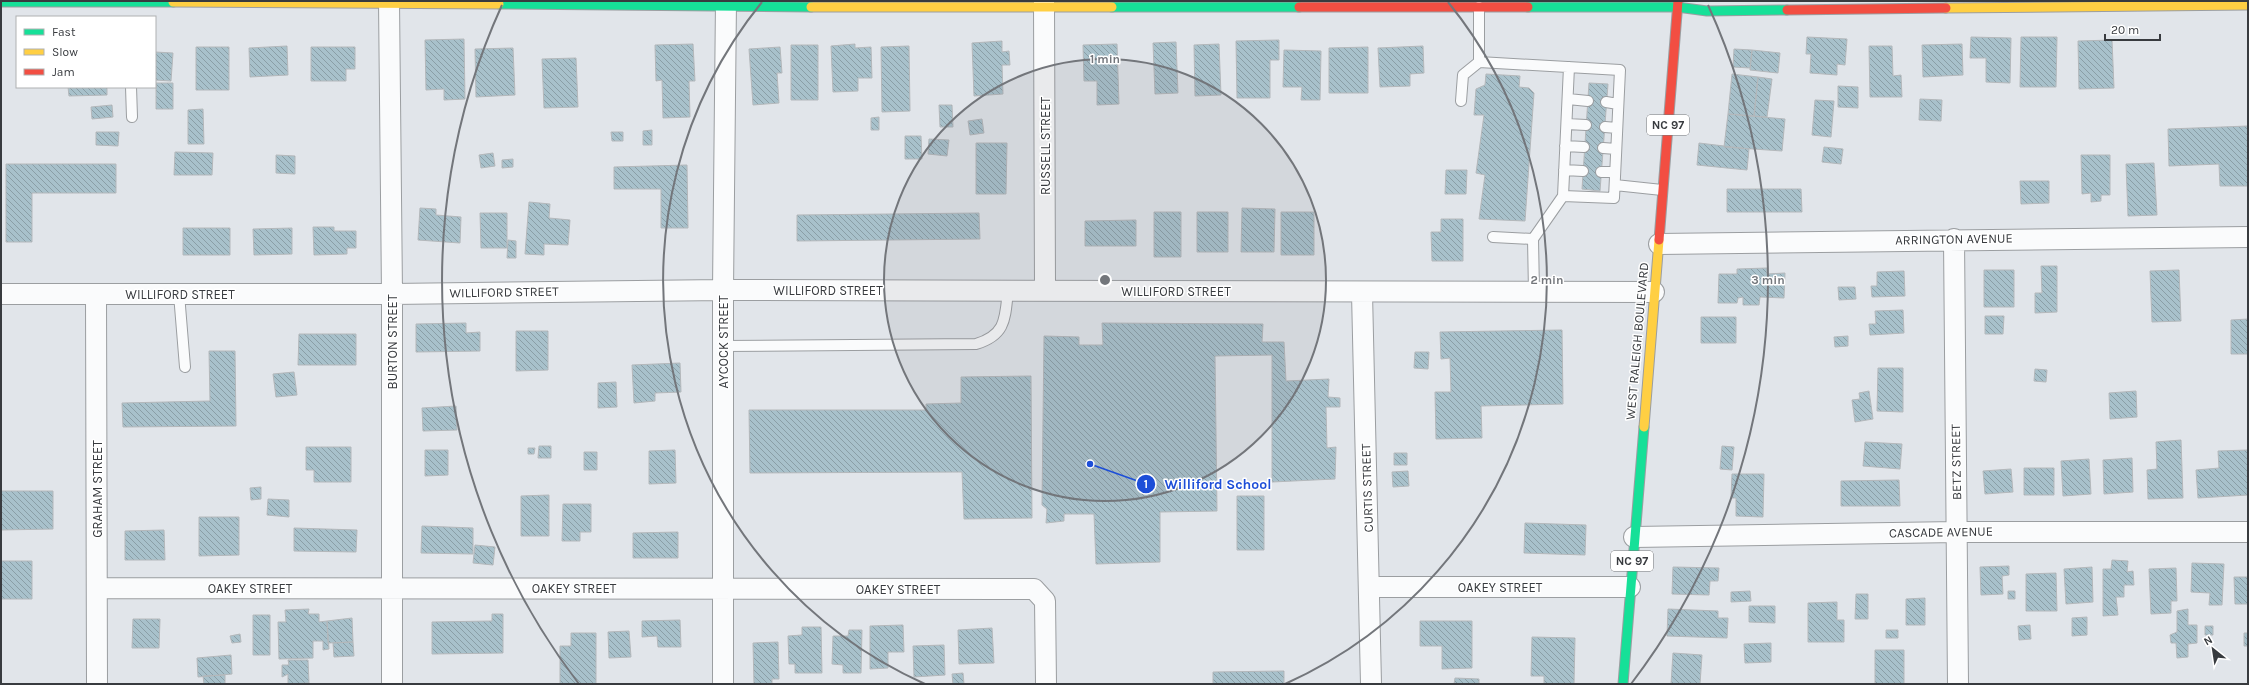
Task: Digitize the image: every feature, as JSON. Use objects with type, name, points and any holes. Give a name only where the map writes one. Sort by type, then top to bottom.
[{"type":"main road","points":[[1,2],[129,6],[389,2],[726,4],[1344,4],[1479,7],[1677,4],[1707,11],[2200,3],[2248,5]]},
{"type":"main road","name":"WEST RALEIGH BOULEVARD","points":[[1623,684],[1677,4]]},
{"type":"street","name":"BURTON STREET","points":[[389,2],[392,294],[392,684]]},
{"type":"street","name":"AYCOCK STREET","points":[[724,684],[722,588],[726,4]]},
{"type":"street","name":"RUSSELL STREET","points":[[1044,4],[1045,290]]},
{"type":"street","name":"ARRINGTON AVENUE","points":[[1659,244],[1954,239],[2248,237]]},
{"type":"street","name":"BETZ STREET","points":[[1954,239],[1958,684]]},
{"type":"street","name":"WILLIFORD STREET","points":[[1,294],[392,294],[723,290],[1045,290],[1362,293],[1654,292]]},
{"type":"street","name":"CURTIS STREET","points":[[1362,293],[1370,587],[1371,684]]},
{"type":"street","name":"GRAHAM STREET","points":[[96,295],[98,684]]},
{"type":"street","name":"CASCADE AVENUE","points":[[1634,537],[1957,532],[2248,532]]},
{"type":"street","name":"OAKEY STREET","points":[[98,588],[392,587],[1034,589],[1045,602],[1046,684]]},
{"type":"street","name":"OAKEY STREET","points":[[1370,587],[1630,587]]},
{"type":"lane","points":[[1479,7],[1479,62]]},
{"type":"lane","points":[[1461,101],[1463,75],[1479,62],[1620,70],[1614,198],[1563,196]]},
{"type":"lane","points":[[1534,292],[1532,239],[1563,196],[1570,67]]},
{"type":"lane","points":[[131,88],[132,117]]},
{"type":"lane","points":[[1568,99],[1588,101]]},
{"type":"lane","points":[[1606,102],[1618,104]]},
{"type":"lane","points":[[1567,124],[1586,126]]},
{"type":"lane","points":[[1605,127],[1617,128]]},
{"type":"lane","points":[[1566,146],[1584,147]]},
{"type":"lane","points":[[1603,148],[1616,149]]},
{"type":"lane","points":[[1564,170],[1583,171]]},
{"type":"lane","points":[[1602,172],[1615,172]]},
{"type":"lane","points":[[1615,185],[1662,190]]},
{"type":"lane","points":[[1493,237],[1532,239]]},
{"type":"lane","points":[[723,346],[976,344],[990,340],[1002,328],[1008,290]]},
{"type":"lane","points":[[179,294],[185,367]]},
{"type":"building","points":[[1807,37],[1847,39],[1845,65],[1837,64],[1837,75],[1810,73],[1811,54],[1806,54]]},
{"type":"building","points":[[1971,37],[2011,38],[2010,83],[1986,82],[1986,58],[1970,58]]},
{"type":"building","points":[[2021,37],[2057,37],[2056,87],[2020,87]]},
{"type":"building","points":[[464,39],[465,99],[444,100],[444,89],[426,90],[425,40]]},
{"type":"building","points":[[1279,40],[1279,60],[1270,60],[1270,98],[1237,98],[1236,41]]},
{"type":"building","points":[[2112,40],[2114,88],[2079,89],[2078,41]]},
{"type":"building","points":[[1002,41],[1002,52],[1009,51],[1010,65],[1002,65],[1003,94],[974,96],[972,43]]},
{"type":"building","points":[[1176,42],[1178,93],[1155,94],[1153,43]]},
{"type":"building","points":[[693,44],[695,81],[689,81],[690,117],[663,118],[662,80],[656,81],[655,45]]},
{"type":"building","points":[[855,44],[855,48],[871,47],[872,78],[858,78],[858,91],[833,92],[831,46]]},
{"type":"building","points":[[1117,44],[1119,104],[1097,105],[1097,81],[1084,81],[1083,45]]},
{"type":"building","points":[[1219,44],[1221,95],[1195,96],[1194,45]]},
{"type":"building","points":[[1962,44],[1963,75],[1923,77],[1922,45]]},
{"type":"building","points":[[791,45],[818,45],[818,100],[791,100]]},
{"type":"building","points":[[287,46],[288,75],[250,77],[249,48]]},
{"type":"building","points":[[909,46],[910,111],[882,112],[881,47]]},
{"type":"building","points":[[1423,46],[1424,73],[1410,74],[1410,86],[1380,87],[1378,48]]},
{"type":"building","points":[[1869,46],[1892,46],[1893,76],[1901,75],[1902,97],[1870,97]]},
{"type":"building","points":[[196,47],[229,47],[229,90],[196,90]]},
{"type":"building","points":[[311,47],[355,47],[355,69],[346,69],[346,81],[311,81]]},
{"type":"building","points":[[780,47],[782,73],[777,73],[779,103],[753,105],[749,49]]},
{"type":"building","points":[[1368,47],[1368,93],[1329,93],[1329,48]]},
{"type":"building","points":[[513,48],[515,95],[476,97],[475,49]]},
{"type":"building","points":[[1734,49],[1752,50],[1750,68],[1733,67]]},
{"type":"building","points":[[1284,50],[1321,51],[1320,100],[1301,100],[1302,87],[1283,87]]},
{"type":"building","points":[[1752,50],[1780,53],[1778,73],[1750,70]]},
{"type":"building","points":[[156,52],[173,53],[171,81],[156,80]]},
{"type":"building","points":[[576,58],[578,107],[544,108],[542,59]]},
{"type":"building","points":[[1486,74],[1520,76],[1519,87],[1529,88],[1534,93],[1525,221],[1479,219],[1485,175],[1476,173],[1484,115],[1474,115],[1476,89],[1485,85]]},
{"type":"building","points":[[1732,74],[1758,77],[1754,116],[1728,114]]},
{"type":"building","points":[[1758,77],[1772,79],[1767,117],[1754,116]]},
{"type":"building","points":[[156,83],[173,83],[173,109],[156,109]]},
{"type":"building","points":[[1589,83],[1608,84],[1600,191],[1582,189]]},
{"type":"building","points":[[1838,86],[1858,87],[1858,108],[1838,107]]},
{"type":"building","points":[[68,88],[107,88],[107,95],[69,96]]},
{"type":"building","points":[[1920,99],[1942,100],[1941,121],[1919,120]]},
{"type":"building","points":[[1815,100],[1834,101],[1831,137],[1812,135]]},
{"type":"building","points":[[112,105],[113,117],[92,119],[91,107]]},
{"type":"building","points":[[939,105],[952,105],[953,127],[940,127]]},
{"type":"building","points":[[203,109],[204,144],[188,144],[188,110]]},
{"type":"building","points":[[1728,114],[1785,119],[1782,151],[1724,147]]},
{"type":"building","points":[[879,117],[879,130],[871,130],[871,118]]},
{"type":"building","points":[[982,119],[984,133],[970,135],[968,121]]},
{"type":"building","points":[[2248,126],[2248,186],[2220,186],[2219,164],[2169,166],[2168,129]]},
{"type":"building","points":[[652,130],[652,145],[643,145],[643,131]]},
{"type":"building","points":[[96,132],[119,132],[118,146],[96,145]]},
{"type":"building","points":[[611,132],[623,132],[623,141],[612,141]]},
{"type":"building","points":[[905,136],[921,136],[922,159],[905,159]]},
{"type":"building","points":[[929,139],[949,140],[947,156],[928,154]]},
{"type":"building","points":[[976,143],[1007,143],[1006,194],[976,194]]},
{"type":"building","points":[[1699,143],[1749,149],[1747,170],[1697,165]]},
{"type":"building","points":[[1824,147],[1843,149],[1841,164],[1822,162]]},
{"type":"building","points":[[175,152],[213,153],[212,175],[174,175]]},
{"type":"building","points":[[493,153],[495,166],[481,168],[479,155]]},
{"type":"building","points":[[276,155],[295,156],[295,174],[276,173]]},
{"type":"building","points":[[2081,155],[2110,155],[2110,195],[2101,195],[2101,201],[2091,202],[2091,193],[2082,194]]},
{"type":"building","points":[[513,159],[513,167],[502,168],[502,160]]},
{"type":"building","points":[[2154,163],[2157,215],[2128,216],[2126,164]]},
{"type":"building","points":[[6,164],[116,164],[116,193],[32,193],[32,242],[6,242]]},
{"type":"building","points":[[687,165],[688,228],[661,228],[661,189],[614,189],[614,167]]},
{"type":"building","points":[[1446,170],[1467,170],[1466,194],[1445,194]]},
{"type":"building","points":[[2020,181],[2049,181],[2049,203],[2021,204]]},
{"type":"building","points":[[1727,189],[1801,189],[1802,212],[1727,212]]},
{"type":"building","points":[[529,202],[550,204],[549,218],[570,220],[568,245],[544,244],[544,255],[525,254]]},
{"type":"building","points":[[420,208],[436,209],[436,215],[461,217],[460,243],[418,240]]},
{"type":"building","points":[[1242,208],[1275,209],[1274,252],[1241,252]]},
{"type":"building","points":[[1154,212],[1181,212],[1181,257],[1154,257]]},
{"type":"building","points":[[1197,212],[1228,212],[1228,252],[1197,252]]},
{"type":"building","points":[[1281,212],[1314,212],[1314,255],[1281,255]]},
{"type":"building","points":[[480,213],[507,213],[507,248],[481,248]]},
{"type":"building","points":[[979,213],[980,239],[797,241],[797,215]]},
{"type":"building","points":[[1441,219],[1463,219],[1463,261],[1432,261],[1431,232],[1441,232]]},
{"type":"building","points":[[1136,220],[1136,246],[1085,246],[1085,221]]},
{"type":"building","points":[[313,227],[334,227],[334,231],[356,231],[356,248],[347,248],[347,254],[314,255]]},
{"type":"building","points":[[183,228],[230,228],[230,255],[183,255]]},
{"type":"building","points":[[292,228],[292,254],[254,255],[253,229]]},
{"type":"building","points":[[508,240],[516,241],[516,258],[507,258]]},
{"type":"building","points":[[2041,266],[2057,266],[2057,312],[2035,313],[2035,293],[2042,293]]},
{"type":"building","points":[[1767,268],[1767,274],[1785,273],[1784,298],[1760,297],[1759,305],[1743,305],[1743,297],[1738,298],[1737,303],[1718,303],[1719,274],[1737,274],[1737,269]]},
{"type":"building","points":[[1984,270],[2014,270],[2014,307],[1984,307]]},
{"type":"building","points":[[2179,270],[2181,321],[2152,322],[2150,271]]},
{"type":"building","points":[[1904,271],[1905,296],[1872,297],[1871,286],[1877,286],[1877,272]]},
{"type":"building","points":[[1838,287],[1855,287],[1856,299],[1839,300]]},
{"type":"building","points":[[1903,310],[1904,333],[1870,335],[1869,324],[1876,324],[1875,311]]},
{"type":"building","points":[[1985,316],[2004,316],[2003,334],[1985,334]]},
{"type":"building","points":[[1701,317],[1736,317],[1736,343],[1701,343]]},
{"type":"building","points":[[2248,319],[2248,354],[2231,354],[2231,320]]},
{"type":"building","points":[[466,323],[466,333],[480,332],[480,351],[416,352],[416,324]]},
{"type":"building","points":[[1102,323],[1263,324],[1262,342],[1284,342],[1286,381],[1329,379],[1328,397],[1340,398],[1340,407],[1326,407],[1327,448],[1336,447],[1335,479],[1272,482],[1272,355],[1215,356],[1217,511],[1160,512],[1160,562],[1096,564],[1094,514],[1064,514],[1064,521],[1046,523],[1047,509],[1042,505],[1044,336],[1079,337],[1079,345],[1103,345]]},
{"type":"building","points":[[1562,330],[1563,404],[1481,406],[1482,438],[1436,439],[1435,392],[1451,392],[1450,358],[1441,359],[1440,332]]},
{"type":"building","points":[[516,331],[548,331],[548,370],[516,371]]},
{"type":"building","points":[[299,334],[356,334],[356,365],[298,365]]},
{"type":"building","points":[[1848,336],[1848,346],[1835,347],[1834,337]]},
{"type":"building","points":[[209,351],[235,351],[236,426],[123,427],[122,403],[210,401]]},
{"type":"building","points":[[1415,352],[1429,352],[1428,369],[1414,368]]},
{"type":"building","points":[[680,363],[681,392],[655,393],[655,401],[634,403],[632,365]]},
{"type":"building","points":[[1878,368],[1903,368],[1903,412],[1877,411]]},
{"type":"building","points":[[2035,369],[2047,370],[2046,382],[2034,381]]},
{"type":"building","points":[[294,372],[297,395],[276,397],[273,374]]},
{"type":"building","points":[[1031,376],[1032,518],[964,519],[962,472],[750,473],[749,410],[926,410],[926,404],[961,403],[961,377]]},
{"type":"building","points":[[616,382],[617,407],[598,408],[598,383]]},
{"type":"building","points":[[1869,391],[1873,419],[1855,422],[1852,400],[1860,399],[1859,393]]},
{"type":"building","points":[[2136,391],[2137,417],[2110,419],[2109,393]]},
{"type":"building","points":[[456,406],[457,430],[423,431],[422,408]]},
{"type":"building","points":[[2181,440],[2183,498],[2148,499],[2147,470],[2157,469],[2156,442]]},
{"type":"building","points":[[1865,442],[1902,444],[1900,469],[1863,466]]},
{"type":"building","points":[[539,446],[551,446],[551,458],[538,458]]},
{"type":"building","points":[[1722,446],[1734,447],[1732,470],[1720,469]]},
{"type":"building","points":[[306,447],[351,447],[351,482],[314,482],[314,470],[306,470]]},
{"type":"building","points":[[528,448],[535,448],[534,454],[528,454]]},
{"type":"building","points":[[425,450],[448,450],[448,475],[425,476]]},
{"type":"building","points":[[675,450],[676,483],[649,484],[649,451]]},
{"type":"building","points":[[2248,450],[2248,495],[2198,498],[2196,470],[2219,468],[2218,451]]},
{"type":"building","points":[[584,452],[597,452],[597,470],[584,470]]},
{"type":"building","points":[[1394,453],[1407,453],[1407,465],[1394,465]]},
{"type":"building","points":[[2132,458],[2133,492],[2104,494],[2103,460]]},
{"type":"building","points":[[2089,459],[2091,494],[2063,496],[2061,461]]},
{"type":"building","points":[[2024,468],[2054,468],[2054,495],[2024,495]]},
{"type":"building","points":[[2011,469],[2013,492],[1985,494],[1983,471]]},
{"type":"building","points":[[1408,471],[1409,486],[1393,487],[1392,472]]},
{"type":"building","points":[[1732,474],[1764,474],[1763,517],[1736,516],[1736,498],[1731,498]]},
{"type":"building","points":[[1899,480],[1900,506],[1841,506],[1841,481]]},
{"type":"building","points":[[261,487],[261,499],[251,500],[250,488]]},
{"type":"building","points":[[1,491],[53,491],[53,529],[1,530]]},
{"type":"building","points":[[549,495],[549,536],[521,536],[521,496]]},
{"type":"building","points":[[1237,496],[1264,496],[1264,550],[1237,550]]},
{"type":"building","points":[[268,499],[289,500],[289,517],[267,515]]},
{"type":"building","points":[[563,504],[591,504],[591,532],[580,532],[580,541],[562,541]]},
{"type":"building","points":[[199,517],[239,517],[239,555],[199,556]]},
{"type":"building","points":[[1525,523],[1586,525],[1585,555],[1524,553]]},
{"type":"building","points":[[422,526],[473,528],[473,554],[421,553]]},
{"type":"building","points":[[294,528],[357,530],[356,552],[294,551]]},
{"type":"building","points":[[164,530],[165,560],[125,560],[125,531]]},
{"type":"building","points":[[678,532],[678,558],[633,558],[633,533]]},
{"type":"building","points":[[475,545],[495,547],[493,565],[473,563]]},
{"type":"building","points":[[2112,560],[2128,561],[2127,572],[2133,571],[2134,585],[2124,585],[2124,597],[2116,597],[2118,615],[2103,616],[2103,569],[2111,569]]},
{"type":"building","points":[[1,561],[32,561],[32,599],[1,599]]},
{"type":"building","points":[[2192,563],[2224,564],[2222,605],[2209,605],[2210,593],[2191,592]]},
{"type":"building","points":[[2009,566],[2009,575],[2002,576],[2003,594],[1981,595],[1980,567]]},
{"type":"building","points":[[1673,567],[1719,568],[1718,581],[1710,581],[1709,595],[1672,594]]},
{"type":"building","points":[[2092,567],[2093,602],[2066,604],[2064,569]]},
{"type":"building","points":[[2176,568],[2177,601],[2171,601],[2171,613],[2151,614],[2149,569]]},
{"type":"building","points":[[2056,573],[2057,611],[2026,611],[2026,574]]},
{"type":"building","points":[[2234,577],[2248,577],[2248,604],[2235,604]]},
{"type":"building","points":[[1750,591],[1751,601],[1731,602],[1731,592]]},
{"type":"building","points":[[2008,591],[2015,591],[2015,599],[2008,599]]},
{"type":"building","points":[[1856,594],[1868,594],[1868,619],[1855,619]]},
{"type":"building","points":[[1925,598],[1925,625],[1906,625],[1906,599]]},
{"type":"building","points":[[1837,602],[1837,620],[1844,620],[1844,642],[1808,642],[1808,603]]},
{"type":"building","points":[[1749,606],[1775,606],[1775,623],[1749,622]]},
{"type":"building","points":[[309,609],[308,614],[319,614],[319,622],[327,621],[329,649],[323,650],[323,641],[313,641],[313,658],[279,659],[278,622],[286,622],[285,610]]},
{"type":"building","points":[[1668,609],[1718,611],[1718,618],[1728,618],[1727,638],[1667,636]]},
{"type":"building","points":[[2188,609],[2188,625],[2197,625],[2197,643],[2188,644],[2188,657],[2177,658],[2176,643],[2171,643],[2170,635],[2177,632],[2177,611]]},
{"type":"building","points":[[492,614],[503,614],[503,653],[432,654],[432,622],[492,621]]},
{"type":"building","points":[[253,615],[270,615],[270,655],[253,655]]},
{"type":"building","points":[[2087,617],[2087,635],[2072,636],[2072,618]]},
{"type":"building","points":[[352,618],[353,642],[328,643],[327,621]]},
{"type":"building","points":[[133,619],[160,619],[159,648],[132,648]]},
{"type":"building","points":[[680,620],[681,647],[658,647],[657,636],[642,637],[642,621]]},
{"type":"building","points":[[1420,621],[1472,621],[1472,668],[1442,669],[1442,646],[1420,646]]},
{"type":"building","points":[[903,625],[904,652],[888,652],[888,668],[870,669],[870,626]]},
{"type":"building","points":[[2030,625],[2031,639],[2019,640],[2018,626]]},
{"type":"building","points":[[2205,626],[2213,626],[2213,635],[2205,635]]},
{"type":"building","points":[[802,627],[821,627],[822,673],[795,673],[795,664],[789,664],[788,636],[802,635]]},
{"type":"building","points":[[992,628],[994,663],[959,664],[958,630]]},
{"type":"building","points":[[849,630],[862,630],[861,673],[843,673],[843,665],[832,664],[833,636],[848,636]]},
{"type":"building","points":[[1886,630],[1898,630],[1898,638],[1886,638]]},
{"type":"building","points":[[629,631],[631,657],[609,658],[608,632]]},
{"type":"building","points":[[571,633],[596,633],[596,684],[560,684],[560,646],[571,646]]},
{"type":"building","points":[[2244,633],[2248,633],[2248,646],[2244,646]]},
{"type":"building","points":[[240,634],[241,642],[232,643],[230,636]]},
{"type":"building","points":[[1532,637],[1575,638],[1574,684],[1544,684],[1544,676],[1531,676]]},
{"type":"building","points":[[353,642],[354,656],[334,657],[333,643]]},
{"type":"building","points":[[778,642],[779,679],[772,679],[772,684],[754,684],[753,643]]},
{"type":"building","points":[[1771,643],[1771,662],[1745,663],[1744,644]]},
{"type":"building","points":[[944,645],[945,675],[914,677],[913,646]]},
{"type":"building","points":[[1875,650],[1904,650],[1904,684],[1875,684]]},
{"type":"building","points":[[1673,653],[1702,655],[1700,684],[1671,684]]},
{"type":"building","points":[[231,655],[232,674],[198,677],[197,658]]},
{"type":"building","points":[[288,660],[308,660],[309,683],[288,684],[288,674],[282,677],[282,665],[289,665]]},
{"type":"building","points":[[1284,671],[1284,684],[1213,684],[1213,672]]},
{"type":"building","points":[[963,673],[964,684],[953,684],[952,674]]},
{"type":"building","points":[[225,675],[225,684],[204,684],[203,676]]},
{"type":"building","points":[[1455,678],[1479,679],[1479,684],[1454,684]]},
{"type":"traffic: fast","points":[[1,2],[173,2]]},
{"type":"traffic: fast","points":[[499,4],[811,7]]},
{"type":"traffic: fast","points":[[1112,7],[1299,7]]},
{"type":"traffic: fast","points":[[1528,7],[1677,7],[1707,11],[1787,10]]},
{"type":"traffic: fast","points":[[1623,684],[1644,427]]},
{"type":"traffic: slow","points":[[173,2],[499,4]]},
{"type":"traffic: slow","points":[[1946,8],[2248,5]]},
{"type":"traffic: slow","points":[[811,7],[1112,7]]},
{"type":"traffic: slow","points":[[1644,427],[1659,240]]},
{"type":"traffic: jam","points":[[1659,240],[1678,1]]},
{"type":"traffic: jam","points":[[1299,7],[1528,7]]},
{"type":"traffic: jam","points":[[1787,10],[1946,8]]},
{"type":"place","name":"Williford School","points":[[1090,464]]}]
